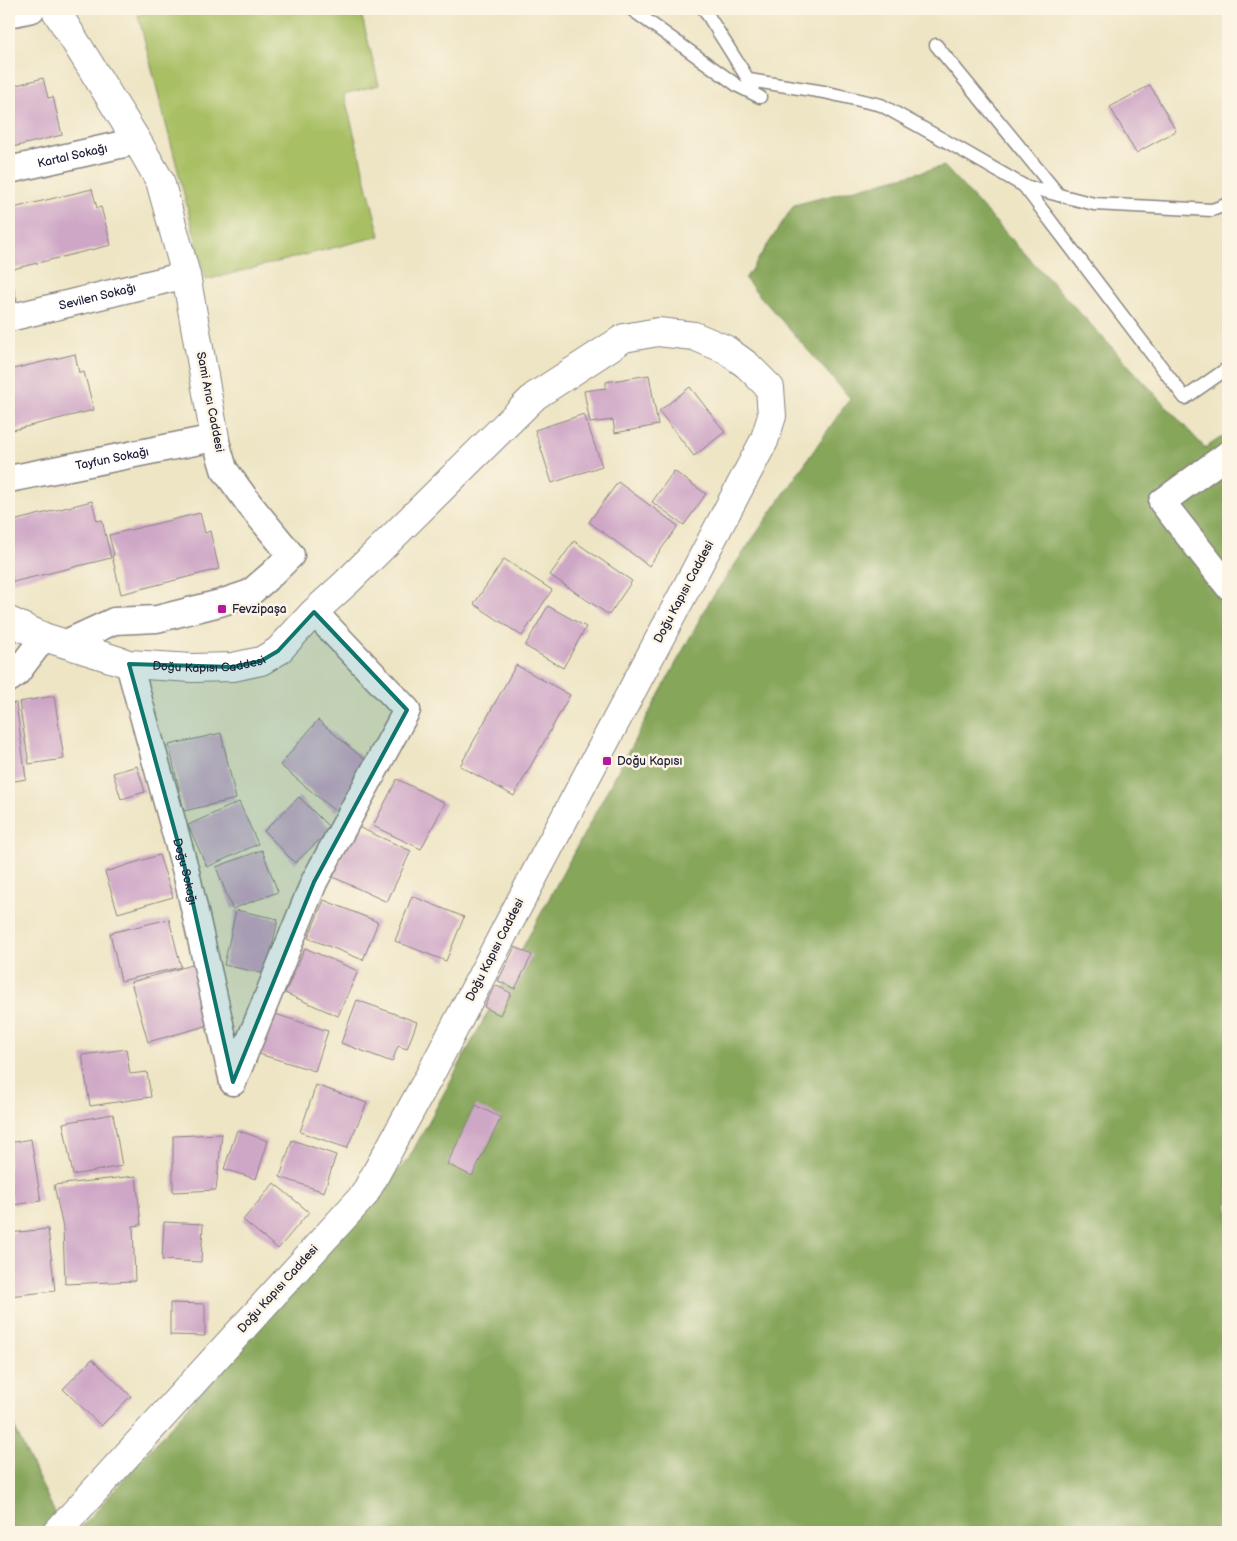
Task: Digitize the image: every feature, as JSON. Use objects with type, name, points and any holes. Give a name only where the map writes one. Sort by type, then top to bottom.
[{"type":"street","points":[[9,14],[32,9]]},
{"type":"street","name":"Sami Arıcı Caddesi","points":[[54,641],[114,621],[156,619],[220,603],[250,593],[291,555],[250,505],[224,468],[215,438],[186,276],[160,181],[55,9]]},
{"type":"street","name":"Kartal Sokağı","points":[[9,170],[137,141]]},
{"type":"street","name":"Sevilen Sokağı","points":[[9,318],[186,276]]},
{"type":"street","name":"Doğu Kapısı Caddesi","points":[[9,621],[54,641],[129,664],[192,668],[233,667],[261,661],[278,651],[314,612],[346,584],[535,396],[624,338],[658,332],[694,336],[725,348],[747,365],[770,388],[772,416],[764,441],[431,1073],[364,1194],[57,1532]]},
{"type":"street","name":"Tayfun Sokağı","points":[[9,479],[215,438]]},
{"type":"street","points":[[1228,454],[1162,502],[1228,586]]},
{"type":"street","name":"Doğu Sokağı","points":[[129,664],[186,872],[233,1082],[314,882],[407,710],[314,612]]},
{"type":"street","points":[[9,679],[54,641]]},
{"type":"lane","points":[[630,9],[738,86],[760,97],[704,9]]},
{"type":"lane","points":[[936,45],[1059,195]]},
{"type":"lane","points":[[749,80],[824,92],[881,105],[1024,186],[1094,204],[1212,210],[1228,204]]},
{"type":"lane","points":[[1024,186],[1185,398],[1228,368]]},
{"type":"highlighted area","points":[[314,612],[407,710],[314,882],[233,1082],[186,872],[129,664],[233,667],[261,661],[278,651]]},
{"type":"green space","points":[[161,9],[360,9],[379,85],[344,94],[380,236],[206,280],[138,15]]},
{"type":"green space","points":[[944,166],[1205,448],[1228,433],[1228,1532],[77,1532],[409,1158],[709,602],[850,398],[745,279],[794,205]]},
{"type":"green space","points":[[9,1416],[64,1532],[9,1532]]},
{"type":"building","points":[[43,78],[48,98],[53,97],[62,135],[9,148],[9,87]]},
{"type":"building","points":[[1150,85],[1176,131],[1136,153],[1110,107]]},
{"type":"building","points":[[92,189],[97,208],[101,207],[111,245],[13,269],[9,253],[9,209]]},
{"type":"building","points":[[9,270],[17,302],[9,305]]},
{"type":"building","points":[[75,354],[79,373],[84,372],[94,410],[9,431],[9,370]]},
{"type":"building","points":[[649,375],[658,425],[615,433],[613,420],[590,423],[584,391],[606,388],[606,382]]},
{"type":"building","points":[[690,387],[725,432],[694,456],[659,411]]},
{"type":"building","points":[[584,414],[602,466],[552,483],[535,430]]},
{"type":"building","points":[[674,471],[706,494],[684,525],[652,502]]},
{"type":"building","points":[[618,482],[678,526],[649,566],[589,522]]},
{"type":"building","points":[[92,501],[97,521],[102,520],[111,558],[13,582],[9,564],[9,522]]},
{"type":"building","points":[[200,513],[205,533],[210,531],[219,569],[121,594],[109,535]]},
{"type":"building","points":[[574,541],[632,581],[609,615],[550,575]]},
{"type":"building","points":[[504,559],[552,590],[522,636],[474,604]]},
{"type":"building","points":[[548,606],[586,627],[563,668],[525,646]]},
{"type":"building","points":[[516,665],[570,695],[514,796],[460,766]]},
{"type":"building","points":[[54,696],[64,759],[29,764],[19,702]]},
{"type":"building","points":[[16,703],[26,779],[9,782],[9,704]]},
{"type":"building","points":[[318,720],[373,767],[336,812],[280,765]]},
{"type":"building","points":[[221,733],[236,799],[184,811],[169,745]]},
{"type":"building","points":[[137,766],[145,792],[121,799],[113,773]]},
{"type":"building","points":[[397,779],[445,803],[421,849],[373,826]]},
{"type":"building","points":[[299,797],[331,829],[295,863],[264,831]]},
{"type":"building","points":[[239,802],[258,844],[207,867],[188,825]]},
{"type":"building","points":[[356,826],[411,851],[387,902],[333,877]]},
{"type":"building","points":[[262,850],[278,892],[232,909],[216,867]]},
{"type":"building","points":[[159,855],[173,897],[118,913],[105,872]]},
{"type":"building","points":[[412,896],[464,917],[446,961],[395,941]]},
{"type":"building","points":[[324,900],[378,922],[363,960],[308,938]]},
{"type":"building","points":[[236,910],[278,919],[266,974],[224,965]]},
{"type":"building","points":[[169,919],[181,967],[121,981],[110,933]]},
{"type":"building","points":[[515,947],[532,955],[515,989],[498,981]]},
{"type":"building","points":[[305,948],[358,971],[338,1016],[285,993]]},
{"type":"building","points":[[196,964],[213,1024],[148,1042],[131,982]]},
{"type":"building","points":[[495,985],[511,993],[500,1015],[484,1007]]},
{"type":"building","points":[[357,1000],[417,1022],[407,1049],[398,1046],[392,1062],[341,1043]]},
{"type":"building","points":[[272,1013],[328,1031],[315,1071],[259,1054]]},
{"type":"building","points":[[126,1049],[130,1074],[147,1072],[151,1097],[90,1106],[82,1055]]},
{"type":"building","points":[[316,1085],[367,1103],[347,1148],[300,1132]]},
{"type":"building","points":[[476,1105],[501,1118],[472,1176],[447,1164]]},
{"type":"building","points":[[113,1114],[122,1166],[73,1175],[63,1123]]},
{"type":"building","points":[[237,1130],[268,1141],[256,1179],[224,1169]]},
{"type":"building","points":[[222,1134],[216,1190],[173,1192],[173,1136]]},
{"type":"building","points":[[31,1139],[41,1201],[13,1205],[11,1194],[9,1194],[9,1143]]},
{"type":"building","points":[[292,1140],[336,1155],[324,1192],[280,1177]]},
{"type":"building","points":[[136,1176],[141,1225],[133,1226],[135,1281],[65,1284],[63,1228],[54,1185]]},
{"type":"building","points":[[274,1183],[309,1212],[278,1249],[243,1220]]},
{"type":"building","points":[[164,1222],[203,1224],[201,1262],[162,1260]]},
{"type":"building","points":[[48,1229],[55,1291],[9,1296],[9,1233]]},
{"type":"building","points":[[170,1303],[205,1304],[205,1336],[170,1335]]},
{"type":"building","points":[[92,1359],[131,1396],[101,1426],[63,1389]]},
{"type":"place","name":"Fevzipaşa","points":[[222,609]]},
{"type":"place","name":"Doğu Kapısı","points":[[607,761]]}]
